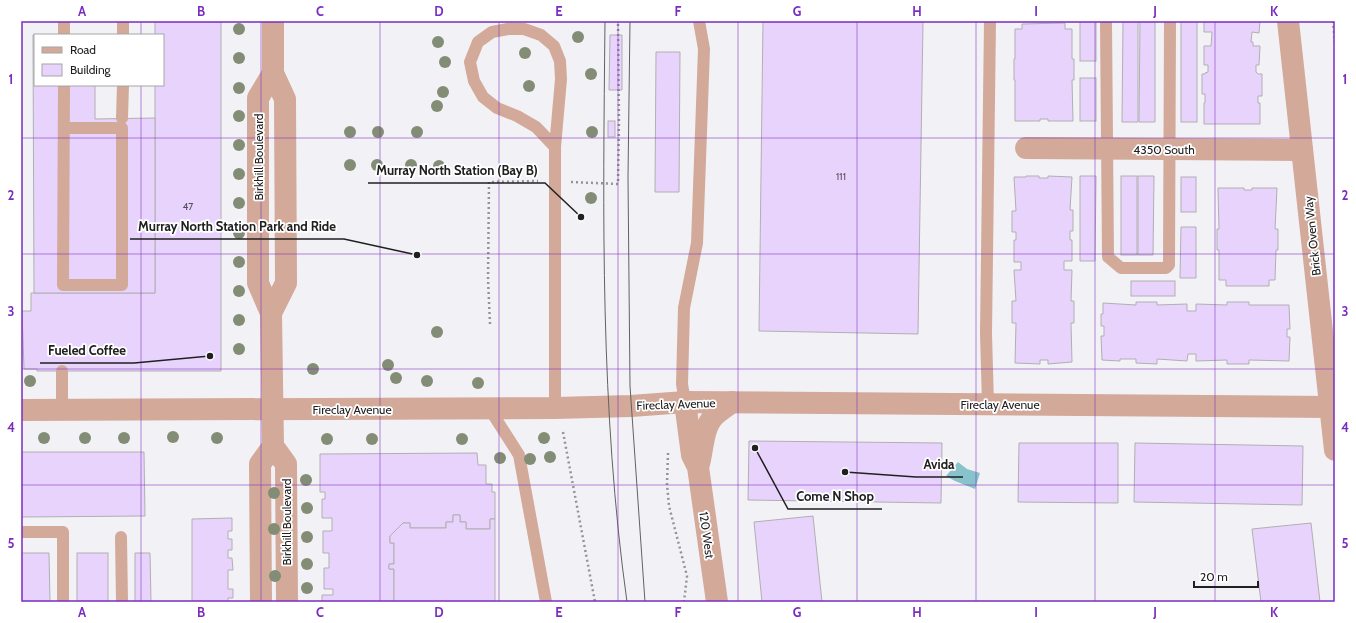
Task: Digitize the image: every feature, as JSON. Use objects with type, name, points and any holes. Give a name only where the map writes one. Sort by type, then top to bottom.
[{"type":"street","name":"Birkhill Boulevard","points":[[273,21],[273,73],[258,98],[258,283],[272,313],[273,446],[286,464],[287,602]]},
{"type":"street","name":"Brick Oven Way","points":[[1288,21],[1335,450]]},
{"type":"street","name":"4350 South","points":[[1026,148],[1302,150]]},
{"type":"street","name":"Fireclay Avenue","points":[[21,410],[555,408],[631,406],[685,402],[1330,407]]},
{"type":"street","name":"120 West","points":[[685,402],[692,455],[698,467],[717,602]]},
{"type":"street","name":"120 West","points":[[698,467],[713,417],[732,402]]},
{"type":"street","points":[[261,602],[260,464],[273,446]]},
{"type":"lane","points":[[64,21],[64,34]]},
{"type":"lane","points":[[123,21],[123,34]]},
{"type":"lane","points":[[685,402],[682,384],[684,308],[698,243],[704,49],[699,21]]},
{"type":"lane","points":[[988,404],[986,334],[990,21]]},
{"type":"lane","points":[[1106,21],[1108,257],[1121,268],[1166,268],[1169,265],[1170,21]]},
{"type":"lane","points":[[555,147],[536,127],[518,116],[497,108],[483,97],[474,82],[470,62],[478,42],[492,32],[508,29],[524,29],[541,35],[554,46],[560,61],[554,181],[555,408]]},
{"type":"lane","points":[[64,86],[63,285],[122,285],[122,128],[64,128]]},
{"type":"lane","points":[[122,118],[123,86]]},
{"type":"lane","points":[[62,371],[62,410]]},
{"type":"lane","points":[[489,408],[519,455],[546,602]]},
{"type":"lane","points":[[21,532],[63,532],[63,602]]},
{"type":"lane","points":[[121,537],[122,602]]},
{"type":"path","points":[[490,324],[488,279],[490,182],[554,181],[618,184],[620,121],[618,21]]},
{"type":"path","points":[[1333,21],[1335,45]]},
{"type":"path","points":[[564,432],[594,602]]},
{"type":"path","points":[[668,449],[667,484],[669,506],[687,576],[684,602]]},
{"type":"water","points":[[958,462],[967,469],[980,473],[975,489],[946,476]]},
{"type":"building","points":[[155,21],[221,22],[221,371],[37,371],[37,369],[24,369],[22,311],[31,311],[31,293],[155,293],[155,86],[164,86],[164,34],[155,34]]},
{"type":"building","points":[[763,21],[923,21],[918,334],[759,331]]},
{"type":"building","points":[[1080,21],[1096,21],[1096,61],[1080,61]]},
{"type":"building","points":[[1123,21],[1138,21],[1138,122],[1122,122]]},
{"type":"building","points":[[1140,21],[1155,21],[1155,122],[1139,122]]},
{"type":"building","points":[[1181,21],[1197,21],[1197,122],[1181,122]]},
{"type":"building","points":[[1204,21],[1260,21],[1259,33],[1252,32],[1251,42],[1253,42],[1253,46],[1260,46],[1259,65],[1256,65],[1256,72],[1258,74],[1262,74],[1262,96],[1258,96],[1258,103],[1260,103],[1260,124],[1204,124],[1205,94],[1202,94],[1202,74],[1208,72],[1208,65],[1204,65],[1204,46],[1211,46],[1212,32],[1204,32]]},
{"type":"building","points":[[1065,23],[1065,29],[1072,29],[1072,59],[1074,59],[1074,80],[1072,80],[1073,121],[1048,121],[1048,119],[1040,119],[1040,121],[1015,121],[1015,29],[1022,29],[1022,24]]},
{"type":"building","points":[[33,35],[34,86],[95,86],[95,119],[155,118],[155,293],[34,293]]},
{"type":"building","points":[[610,35],[622,35],[622,90],[609,90]]},
{"type":"building","points":[[656,52],[680,52],[679,192],[655,192]]},
{"type":"building","points":[[1080,78],[1096,78],[1096,121],[1080,121]]},
{"type":"building","points":[[608,121],[615,121],[615,137],[608,137]]},
{"type":"building","points":[[1039,176],[1039,178],[1048,178],[1048,176],[1072,177],[1070,210],[1073,210],[1073,231],[1070,231],[1070,240],[1072,240],[1072,261],[1064,261],[1064,270],[1072,270],[1071,301],[1074,301],[1074,323],[1071,323],[1072,362],[1048,364],[1048,360],[1040,360],[1040,364],[1015,363],[1016,323],[1012,323],[1012,301],[1016,301],[1014,270],[1021,270],[1021,262],[1014,262],[1014,240],[1016,240],[1016,232],[1012,232],[1012,211],[1016,211],[1014,177]]},
{"type":"building","points":[[1080,176],[1096,176],[1095,261],[1080,261]]},
{"type":"building","points":[[1121,176],[1137,176],[1137,255],[1121,255]]},
{"type":"building","points":[[1138,176],[1154,176],[1153,255],[1138,255]]},
{"type":"building","points":[[1181,177],[1196,177],[1196,212],[1181,212]]},
{"type":"building","points":[[1218,188],[1244,188],[1244,190],[1252,190],[1252,188],[1277,188],[1275,229],[1278,229],[1278,250],[1276,250],[1275,280],[1269,280],[1269,286],[1226,286],[1226,280],[1219,280],[1219,250],[1217,250],[1217,229],[1219,229]]},
{"type":"building","points":[[1181,227],[1196,227],[1196,278],[1180,278]]},
{"type":"building","points":[[1131,281],[1175,281],[1175,296],[1131,296]]},
{"type":"building","points":[[1136,302],[1157,302],[1157,305],[1187,304],[1187,311],[1196,311],[1196,304],[1227,305],[1227,302],[1249,302],[1249,305],[1289,305],[1290,329],[1287,329],[1287,337],[1290,337],[1289,361],[1249,360],[1249,364],[1227,364],[1227,360],[1196,361],[1196,354],[1188,354],[1187,361],[1157,359],[1157,364],[1136,363],[1136,359],[1120,359],[1120,361],[1102,360],[1101,336],[1104,336],[1104,326],[1101,326],[1101,314],[1103,314],[1103,303],[1136,305]]},
{"type":"building","points":[[749,441],[942,443],[941,503],[748,500]]},
{"type":"building","points":[[1019,443],[1118,443],[1118,503],[1018,502]]},
{"type":"building","points":[[1135,443],[1303,446],[1302,505],[1134,502]]},
{"type":"building","points":[[21,452],[144,452],[145,516],[21,517]]},
{"type":"building","points":[[477,453],[478,465],[486,465],[486,484],[492,484],[492,492],[495,492],[495,519],[490,519],[490,529],[466,529],[466,522],[460,522],[460,515],[453,515],[453,522],[446,522],[446,528],[410,528],[410,523],[403,523],[390,536],[390,543],[394,543],[394,564],[389,564],[389,569],[394,569],[394,602],[322,602],[322,595],[333,595],[333,589],[324,589],[324,568],[329,568],[329,553],[323,553],[323,531],[332,531],[332,518],[322,518],[322,499],[325,499],[325,492],[320,492],[320,454]]},
{"type":"building","points":[[453,515],[460,515],[460,522],[466,522],[466,529],[490,529],[490,519],[495,519],[495,602],[394,602],[394,569],[389,569],[389,564],[394,564],[394,543],[390,543],[390,536],[403,523],[410,523],[410,528],[446,528],[446,522],[453,522]]},
{"type":"building","points":[[813,516],[822,602],[762,602],[754,522]]},
{"type":"building","points":[[232,518],[232,531],[228,531],[228,539],[232,539],[232,550],[228,550],[228,558],[232,558],[233,570],[228,570],[228,589],[233,589],[233,598],[228,598],[228,602],[192,602],[192,519]]},
{"type":"building","points":[[1311,523],[1320,602],[1261,602],[1252,529]]},
{"type":"building","points":[[21,553],[49,553],[50,602],[21,602]]},
{"type":"building","points":[[77,553],[108,553],[108,602],[77,602]]},
{"type":"building","points":[[135,553],[150,553],[151,602],[135,602]]},
{"type":"tram line","points":[[605,21],[605,312],[612,457],[618,530],[627,602]]},
{"type":"tram line","points":[[630,21],[628,177],[630,386],[645,602]]},
{"type":"place","name":"Murray North Station (Bay B)","points":[[581,217]]},
{"type":"place","name":"Murray North Station Park and Ride","points":[[417,255]]},
{"type":"place","name":"Fueled Coffee","points":[[210,356]]},
{"type":"place","name":"Come N Shop","points":[[755,448]]},
{"type":"place","name":"Avida","points":[[845,472]]}]
